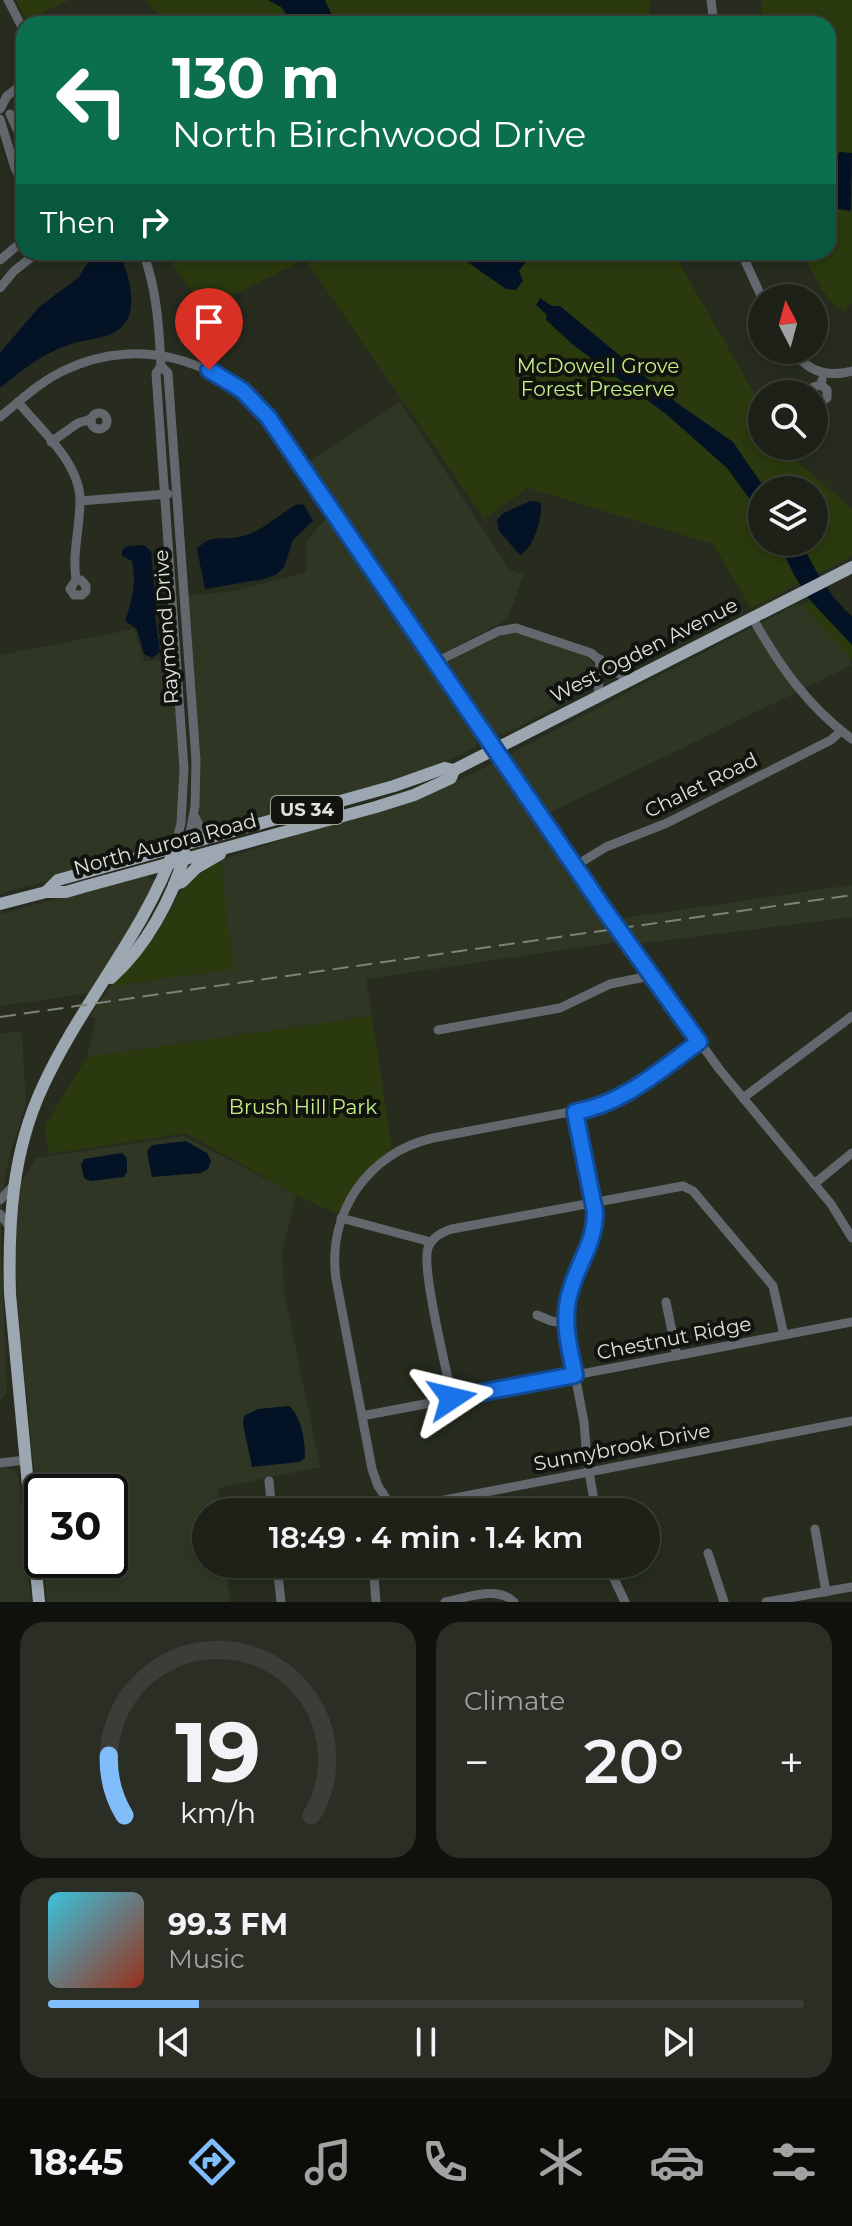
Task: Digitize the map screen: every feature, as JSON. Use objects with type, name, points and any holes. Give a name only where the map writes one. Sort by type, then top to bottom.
[{"type":"main road","name":"West Ogden Avenue","points":[[182,845],[404,783],[445,768],[454,770],[852,567]]},
{"type":"main road","name":"West Ogden Avenue","points":[[294,830],[414,795],[451,778],[454,770]]},
{"type":"main road","name":"North Aurora Road","points":[[0,904],[46,892],[66,892],[294,830]]},
{"type":"main road","name":"Raymond Drive","points":[[174,885],[183,859],[182,845]]},
{"type":"main road","points":[[39,1602],[10,1294],[13,1186],[40,1093],[67,1040],[144,918],[182,845]]},
{"type":"main road","name":"North Aurora Road","points":[[46,892],[58,880],[182,845]]},
{"type":"main road","points":[[100,989],[127,964],[174,885],[182,882],[196,868],[237,845]]},
{"type":"street","points":[[16,89],[7,96],[3,114],[16,164]]},
{"type":"street","points":[[3,114],[16,134]]},
{"type":"street","points":[[10,148],[16,146]]},
{"type":"street","points":[[0,260],[16,247]]},
{"type":"street","points":[[0,288],[27,260]]},
{"type":"street","name":"Raymond Drive","points":[[145,260],[157,302],[161,354],[161,366],[156,373],[184,769],[182,845]]},
{"type":"street","points":[[745,260],[756,284]]},
{"type":"street","points":[[0,417],[53,376],[86,362],[116,355],[161,354],[193,364],[223,377],[261,409],[650,976],[743,1098],[842,1219],[852,1238]]},
{"type":"street","points":[[805,364],[823,373],[852,371]]},
{"type":"street","name":"Raymond Drive","points":[[161,366],[168,373],[196,761],[194,813],[182,845]]},
{"type":"street","points":[[822,380],[823,373]]},
{"type":"street","points":[[18,402],[51,442],[78,486],[80,501],[73,563],[76,580]]},
{"type":"street","points":[[51,442],[78,423],[91,419]]},
{"type":"street","points":[[80,501],[177,493]]},
{"type":"street","points":[[752,617],[795,686],[852,739]]},
{"type":"street","points":[[434,663],[511,627],[579,648],[630,679]]},
{"type":"street","points":[[598,696],[600,659]]},
{"type":"street","name":"Chalet Road","points":[[575,866],[606,847],[667,823],[831,740],[841,731]]},
{"type":"street","points":[[194,813],[202,831],[238,829]]},
{"type":"street","points":[[438,1030],[560,1008],[610,984],[650,976]]},
{"type":"street","points":[[743,1098],[852,1016]]},
{"type":"street","points":[[387,1498],[372,1469],[334,1269],[334,1251],[341,1218],[352,1194],[386,1158],[407,1146],[433,1138],[601,1106],[622,1096],[699,1042]]},
{"type":"street","points":[[575,1112],[592,1202],[594,1235],[571,1286],[565,1323],[584,1422],[594,1498]]},
{"type":"street","points":[[814,1184],[852,1153]]},
{"type":"street","points":[[341,1218],[431,1242],[452,1229],[683,1182],[770,1283],[776,1293],[784,1335]]},
{"type":"street","points":[[0,1200],[13,1186]]},
{"type":"street","points":[[0,1214],[10,1227]]},
{"type":"street","points":[[431,1242],[427,1266],[452,1398]]},
{"type":"street","points":[[666,1302],[677,1356]]},
{"type":"street","points":[[537,1315],[565,1323]]},
{"type":"street","name":"Chestnut Ridge","points":[[362,1416],[852,1322]]},
{"type":"street","name":"Sunnybrook Drive","points":[[455,1498],[852,1421]]},
{"type":"street","points":[[0,1463],[25,1460]]},
{"type":"street","points":[[269,1481],[271,1498]]},
{"type":"street","points":[[815,1529],[826,1592]]},
{"type":"street","points":[[708,1553],[724,1602]]},
{"type":"street","points":[[278,1578],[281,1602]]},
{"type":"street","points":[[374,1578],[376,1602]]},
{"type":"street","points":[[614,1578],[625,1602]]},
{"type":"street","points":[[766,1602],[852,1587]]},
{"type":"street","points":[[445,1602],[498,1593],[507,1595],[514,1602]]},
{"type":"shaded area","points":[[400,402],[510,570],[524,574],[507,620],[436,657],[306,463]]},
{"type":"shaded area","points":[[329,515],[474,729],[476,746],[426,772],[218,829],[205,829],[199,817],[200,772],[188,596],[235,591],[306,572],[307,541]]},
{"type":"shaded area","points":[[797,604],[847,654],[852,665],[547,814],[510,762],[509,756],[515,751]]},
{"type":"shaded area","points":[[134,629],[144,661],[173,659],[181,766],[175,836],[170,845],[0,894],[0,655]]},
{"type":"shaded area","points":[[515,631],[586,656],[596,667],[595,686],[505,734],[497,735],[483,724],[446,666],[450,661]]},
{"type":"shaded area","points":[[492,764],[500,767],[617,942],[366,979],[372,1016],[87,1057],[96,1017],[89,1017],[111,986],[233,969],[220,860],[447,786]]},
{"type":"shaded area","points":[[146,875],[157,883],[91,993],[0,1006],[0,914]]},
{"type":"shaded area","points":[[852,885],[852,917],[635,944],[617,919]]},
{"type":"shaded area","points":[[22,1031],[26,1104],[10,1154],[2,1193],[7,1394],[0,1400],[0,1034]]},
{"type":"shaded area","points":[[184,1136],[296,1195],[282,1252],[284,1291],[320,1467],[218,1488],[219,1498],[192,1498],[192,1578],[227,1578],[230,1602],[47,1602],[45,1578],[128,1578],[128,1474],[34,1474],[17,1300],[15,1229],[19,1187],[36,1158]]},
{"type":"shaded area","points":[[0,1468],[15,1470],[19,1479],[24,1530],[24,1578],[29,1578],[31,1602],[0,1602]]},
{"type":"green space","points":[[16,0],[70,0],[35,16],[24,16]]},
{"type":"green space","points":[[146,0],[649,0],[650,16],[157,16]]},
{"type":"green space","points":[[761,0],[852,0],[852,303],[844,312],[829,301],[828,284],[819,284],[806,260],[836,260],[836,16],[762,16]]},
{"type":"green space","name":"McDowell Grove Forest Preserve","points":[[169,260],[303,260],[205,309]]},
{"type":"green space","name":"McDowell Grove Forest Preserve","points":[[306,260],[678,260],[748,383],[748,460],[796,460],[814,476],[748,476],[748,556],[828,556],[828,488],[852,509],[852,556],[751,608],[713,544],[528,488],[484,518]]},
{"type":"green space","points":[[810,600],[852,645],[852,660],[801,605]]},
{"type":"green space","points":[[220,860],[234,969],[111,986],[158,931],[185,884]]},
{"type":"green space","name":"Brush Hill Park","points":[[372,1016],[392,1150],[360,1178],[338,1214],[296,1195],[186,1133],[49,1154],[46,1124],[87,1057]]},
{"type":"water","points":[[268,0],[325,0],[332,16],[287,16],[281,7]]},
{"type":"water","points":[[852,153],[851,211],[836,207],[836,155]]},
{"type":"water","points":[[89,260],[122,260],[130,288],[131,310],[121,328],[46,355],[0,388],[0,353],[39,307],[79,277]]},
{"type":"water","points":[[464,260],[527,260],[519,271],[523,281],[516,290],[506,289]]},
{"type":"water","points":[[540,298],[552,306],[560,306],[677,403],[733,442],[756,476],[748,476],[748,497],[727,468],[666,414],[572,344],[546,320],[547,315],[536,305]]},
{"type":"water","points":[[530,501],[540,502],[541,514],[529,547],[520,555],[499,531],[497,520],[502,514]]},
{"type":"water","points":[[298,504],[304,505],[313,521],[293,540],[284,567],[277,574],[205,589],[197,549],[202,544],[213,539],[250,534]]},
{"type":"water","points":[[144,545],[151,551],[160,652],[152,658],[144,654],[137,629],[125,621],[132,599],[134,576],[132,561],[122,556],[122,550],[127,546]]},
{"type":"water","points":[[785,556],[808,556],[829,591],[852,616],[852,645],[810,600]]},
{"type":"water","points":[[186,1141],[207,1153],[211,1161],[208,1169],[201,1173],[152,1177],[147,1152],[149,1148]]},
{"type":"water","points":[[122,1153],[127,1158],[124,1177],[90,1181],[84,1178],[81,1165],[84,1159]]},
{"type":"water","points":[[289,1406],[300,1423],[305,1458],[299,1462],[252,1467],[244,1416],[258,1409]]},
{"type":"railway","points":[[0,1017],[852,895]]},
{"type":"route","points":[[209,370],[242,390],[268,417],[434,663],[699,1042],[638,1087],[601,1106],[575,1112],[595,1212],[595,1227],[591,1245],[571,1286],[566,1311],[565,1323],[575,1375],[452,1398]]}]
